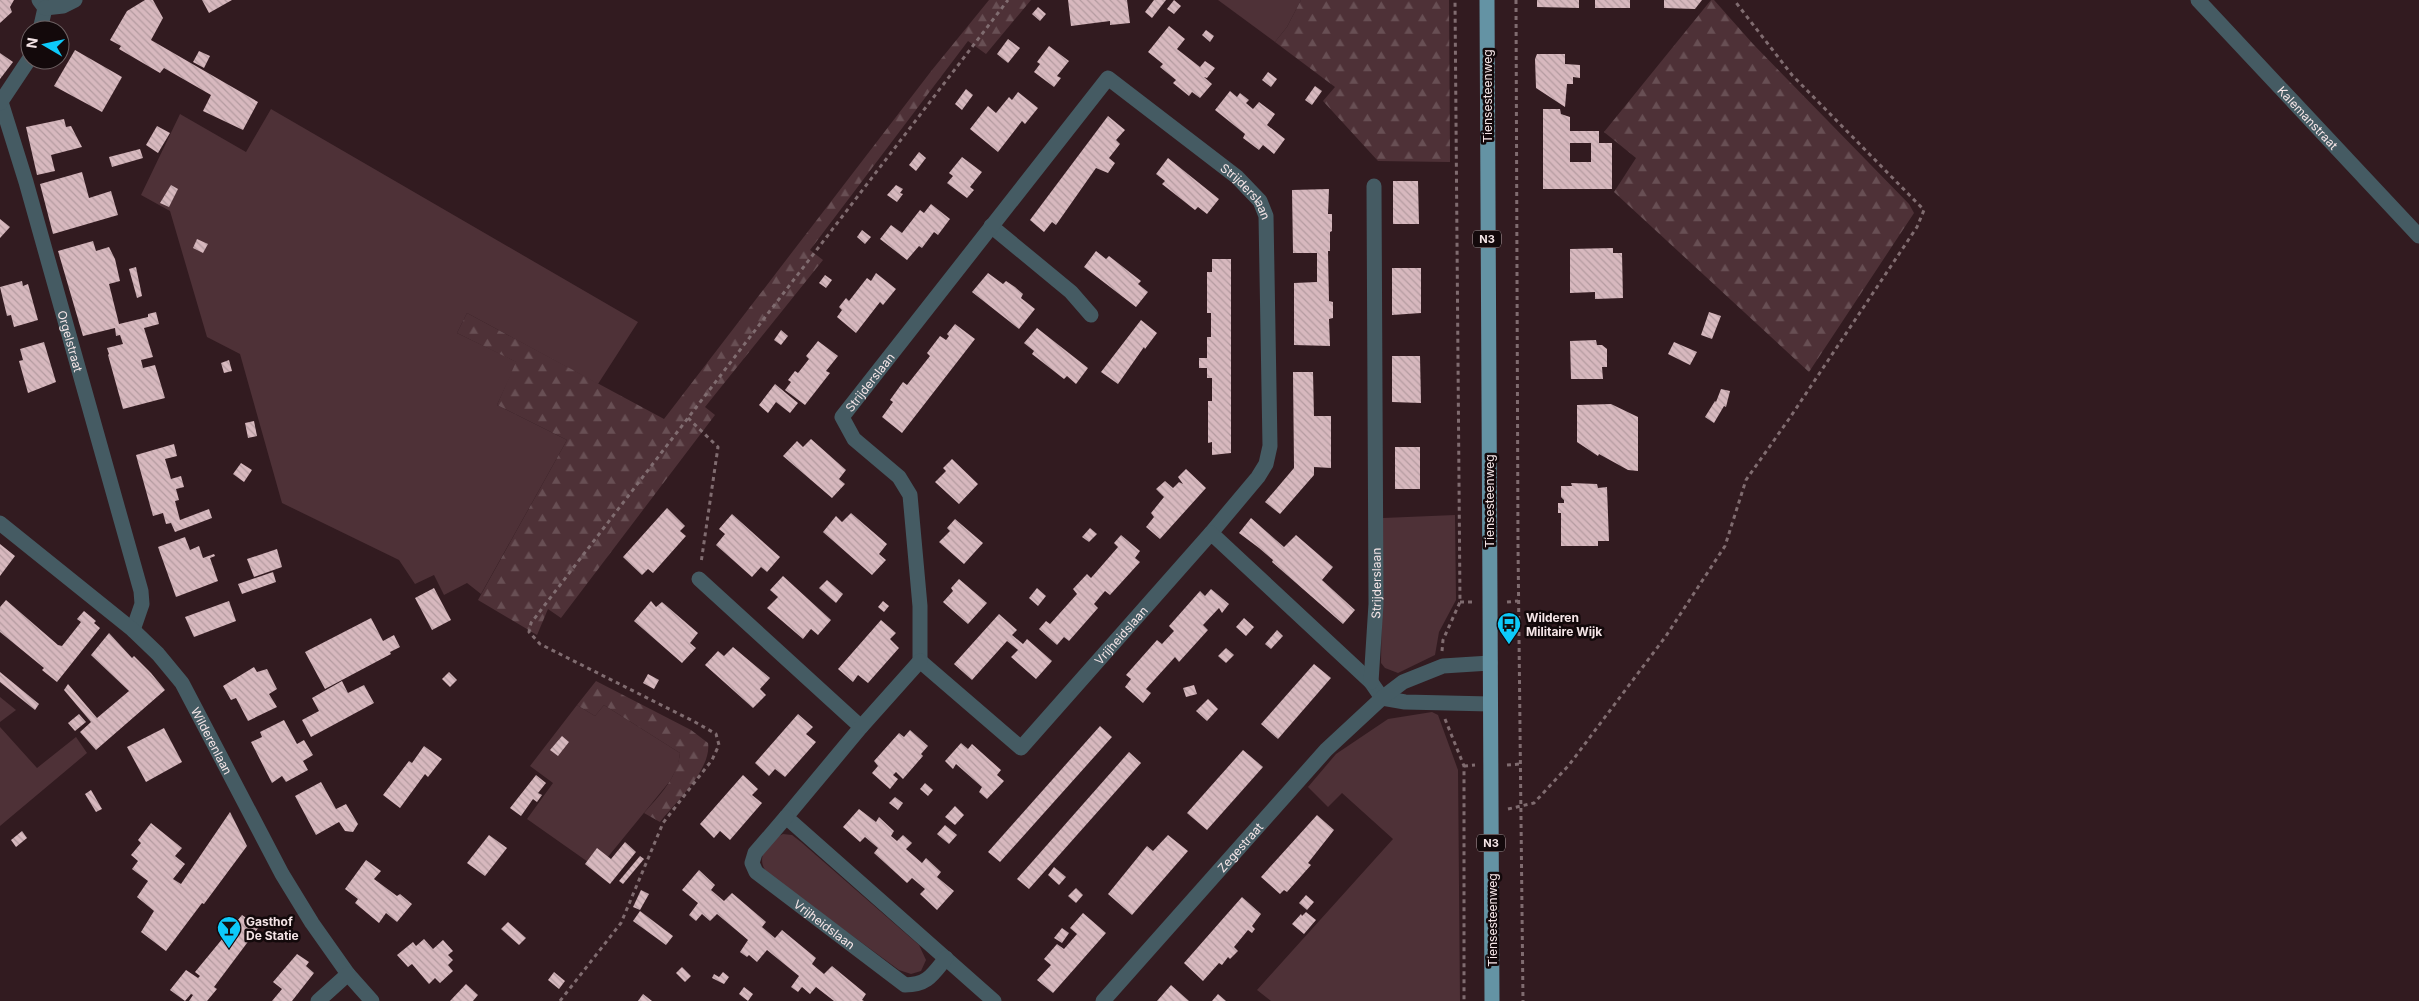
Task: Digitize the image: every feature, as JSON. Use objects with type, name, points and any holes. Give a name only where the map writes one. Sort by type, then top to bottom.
[{"type":"main road","name":"Tiensesteenweg","points":[[1487,0],[1492,1001]]},
{"type":"street","points":[[41,20],[42,4],[63,6],[75,0]]},
{"type":"street","name":"Kalemanstraat","points":[[2198,0],[2419,236]]},
{"type":"street","name":"Orgelstraat","points":[[22,70],[0,103],[26,182],[141,591],[142,604],[133,630]]},
{"type":"street","name":"Strijderslaan","points":[[920,661],[919,597],[910,495],[899,478],[854,439],[842,417],[1108,78],[1237,177],[1260,201],[1266,216],[1270,446],[1266,464],[1258,477],[1212,533]]},
{"type":"street","name":"Strijderslaan","points":[[1370,682],[1376,604],[1374,186]]},
{"type":"street","points":[[991,226],[1071,292],[1091,315]]},
{"type":"street","name":"Wilderenlaan","points":[[0,522],[133,630],[158,654],[182,683],[282,874],[312,923],[348,974],[372,1001]]},
{"type":"street","points":[[1212,533],[1370,682],[1382,698],[1405,702],[1490,704]]},
{"type":"street","name":"Vrijheidslaan","points":[[946,958],[931,977],[919,985],[906,985],[756,872],[752,863],[755,853],[861,727],[920,661],[1021,748],[1212,533]]},
{"type":"street","points":[[699,579],[861,727]]},
{"type":"street","name":"Zegestraat","points":[[1103,1001],[1326,750],[1382,698],[1403,682],[1443,666],[1490,663]]},
{"type":"street","points":[[786,817],[994,1001]]},
{"type":"street","points":[[318,1001],[348,974]]},
{"type":"path","points":[[560,1001],[621,923],[663,824],[712,760],[719,745],[716,734],[709,730],[540,644],[529,632],[530,622],[1008,0]]},
{"type":"path","points":[[1443,666],[1443,640],[1460,602],[1455,0]]},
{"type":"path","points":[[1516,0],[1523,1001]]},
{"type":"path","points":[[1521,807],[1534,803],[1569,765],[1666,636],[1725,546],[1746,480],[1790,419],[1917,227],[1924,210],[1792,75],[1734,0]]},
{"type":"path","points":[[688,418],[718,447],[699,579]]},
{"type":"path","points":[[1444,703],[1447,728],[1464,766],[1464,1001]]},
{"type":"green space","points":[[989,0],[1031,0],[986,54],[968,41],[810,250],[823,260],[705,407],[715,415],[561,618],[548,609],[537,635],[478,600],[567,440],[497,405],[516,362],[457,333],[467,313],[664,419],[932,70]]},
{"type":"green space","points":[[1218,0],[1301,0],[1287,27],[1275,42]]},
{"type":"green space","points":[[1301,0],[1449,0],[1450,162],[1378,161],[1323,101],[1335,87],[1275,42],[1287,27]]},
{"type":"green space","points":[[1711,0],[1714,0],[1753,44],[1909,204],[1914,213],[1809,372],[1614,192],[1636,158],[1604,132]]},
{"type":"green space","points":[[271,109],[638,322],[598,384],[467,313],[457,333],[517,362],[497,405],[567,440],[481,594],[467,583],[444,595],[434,575],[415,584],[399,560],[282,503],[240,354],[207,337],[170,211],[141,195],[180,114],[246,152]]},
{"type":"green space","points":[[1455,515],[1456,600],[1439,632],[1435,655],[1398,673],[1385,668],[1381,663],[1383,518]]},
{"type":"green space","points":[[596,681],[691,730],[708,743],[708,753],[699,774],[660,822],[644,813],[662,793],[672,778],[680,753],[604,705],[595,716],[577,705]]},
{"type":"green space","points":[[0,697],[16,710],[0,722]]},
{"type":"green space","points":[[577,705],[595,716],[604,705],[680,753],[678,766],[670,781],[598,869],[527,819],[553,783],[530,766]]},
{"type":"green space","points":[[1432,712],[1438,715],[1458,770],[1460,1001],[1271,1001],[1257,990],[1393,839],[1342,793],[1328,807],[1308,787],[1336,754],[1388,719]]},
{"type":"green space","points":[[0,727],[37,768],[76,737],[87,753],[0,826]]},
{"type":"green space","points":[[783,834],[792,835],[801,842],[919,945],[926,960],[921,971],[911,974],[899,970],[768,874],[762,862],[764,851],[772,841]]},
{"type":"building","points":[[0,0],[14,0],[10,7],[12,12],[0,23]]},
{"type":"building","points":[[145,0],[153,0],[163,18],[151,40],[258,102],[243,130],[203,111],[211,95],[164,68],[160,73],[119,49],[121,46],[110,40],[127,11]]},
{"type":"building","points":[[202,0],[232,0],[209,13]]},
{"type":"building","points":[[1068,0],[1127,0],[1130,23],[1110,25],[1110,21],[1071,26]]},
{"type":"building","points":[[1154,0],[1166,0],[1152,18],[1145,12]]},
{"type":"building","points":[[1174,0],[1181,6],[1174,14],[1167,9]]},
{"type":"building","points":[[1537,0],[1579,0],[1579,8],[1537,7]]},
{"type":"building","points":[[1595,0],[1630,0],[1630,8],[1595,8]]},
{"type":"building","points":[[1664,0],[1702,0],[1695,9],[1664,8]]},
{"type":"building","points":[[1038,7],[1046,14],[1040,21],[1032,14]]},
{"type":"building","points":[[1169,26],[1185,39],[1177,49],[1200,67],[1205,61],[1215,68],[1207,78],[1204,77],[1212,84],[1200,98],[1192,92],[1189,96],[1173,83],[1176,80],[1160,67],[1163,64],[1148,52]]},
{"type":"building","points":[[1206,30],[1214,36],[1210,42],[1202,35]]},
{"type":"building","points":[[1008,39],[1020,48],[1008,63],[997,54]]},
{"type":"building","points":[[1049,46],[1069,61],[1057,76],[1061,78],[1054,87],[1034,72],[1040,64],[1037,62]]},
{"type":"building","points":[[75,50],[122,77],[102,112],[54,86],[63,70],[70,70],[70,59]]},
{"type":"building","points":[[199,51],[210,56],[204,68],[193,62]]},
{"type":"building","points":[[0,53],[13,62],[0,79]]},
{"type":"building","points":[[1537,54],[1565,54],[1565,64],[1580,65],[1580,78],[1573,77],[1573,84],[1567,84],[1565,107],[1536,88],[1535,59]]},
{"type":"building","points":[[1268,72],[1277,79],[1271,87],[1262,80]]},
{"type":"building","points":[[1315,86],[1322,91],[1312,105],[1305,100]]},
{"type":"building","points":[[966,89],[973,95],[962,110],[955,104]]},
{"type":"building","points":[[1230,91],[1237,97],[1240,93],[1249,100],[1246,103],[1253,109],[1259,102],[1275,114],[1267,125],[1285,139],[1274,154],[1263,145],[1259,150],[1243,138],[1245,134],[1215,110]]},
{"type":"building","points":[[1018,92],[1038,108],[1025,124],[1022,121],[998,152],[970,129],[988,106],[996,113],[1009,97],[1012,100]]},
{"type":"building","points":[[1543,109],[1560,109],[1561,114],[1570,117],[1570,131],[1599,131],[1599,143],[1612,143],[1612,189],[1543,189]],"holes":[[[1570,143],[1591,143],[1591,162],[1570,162]]]},
{"type":"building","points":[[1108,116],[1125,130],[1116,140],[1120,144],[1109,158],[1115,163],[1108,173],[1096,168],[1056,225],[1052,222],[1044,232],[1030,220]]},
{"type":"building","points":[[64,119],[66,127],[71,126],[82,147],[51,155],[55,171],[37,175],[26,127]]},
{"type":"building","points":[[157,126],[170,133],[158,153],[146,145]]},
{"type":"building","points":[[140,149],[143,158],[112,167],[109,157]]},
{"type":"building","points":[[919,152],[926,158],[916,171],[909,165]]},
{"type":"building","points":[[962,157],[982,172],[970,187],[974,190],[967,198],[947,183],[953,176],[949,173]]},
{"type":"building","points":[[1168,158],[1219,199],[1207,214],[1198,207],[1195,210],[1162,184],[1165,181],[1156,174]]},
{"type":"building","points":[[82,172],[89,198],[111,191],[118,215],[53,234],[40,184]]},
{"type":"building","points":[[1393,181],[1418,181],[1419,224],[1393,224]]},
{"type":"building","points":[[171,185],[178,189],[169,207],[160,203]]},
{"type":"building","points":[[896,185],[903,189],[900,193],[903,194],[897,202],[887,195]]},
{"type":"building","points":[[1329,189],[1328,214],[1332,214],[1332,231],[1330,232],[1330,251],[1328,251],[1329,301],[1333,302],[1333,318],[1329,319],[1330,346],[1294,345],[1294,283],[1317,282],[1317,253],[1293,253],[1292,190]]},
{"type":"building","points":[[931,204],[950,219],[938,235],[934,232],[922,248],[919,246],[907,260],[880,239],[891,225],[902,233],[920,210],[924,213]]},
{"type":"building","points":[[0,219],[10,227],[0,238]]},
{"type":"building","points":[[862,230],[871,237],[865,244],[857,237]]},
{"type":"building","points":[[197,239],[208,244],[203,253],[193,248]]},
{"type":"building","points":[[93,241],[96,251],[109,247],[115,259],[120,281],[109,284],[119,324],[148,317],[148,314],[156,312],[159,324],[144,328],[153,357],[141,360],[143,368],[155,365],[165,398],[123,409],[107,348],[123,344],[120,335],[116,336],[115,328],[83,336],[58,251]]},
{"type":"building","points":[[1613,248],[1613,253],[1622,253],[1623,298],[1595,299],[1595,292],[1570,293],[1570,249]]},
{"type":"building","points":[[1096,251],[1106,259],[1109,256],[1141,281],[1138,284],[1148,292],[1136,307],[1084,267]]},
{"type":"building","points":[[1212,259],[1231,259],[1231,453],[1212,455],[1212,442],[1208,443],[1208,401],[1212,401],[1212,378],[1207,378],[1207,368],[1199,368],[1199,358],[1207,358],[1207,337],[1211,337],[1211,313],[1207,313],[1207,272],[1212,272]]},
{"type":"building","points":[[136,267],[142,296],[137,298],[129,269]]},
{"type":"building","points":[[1392,268],[1421,268],[1421,313],[1392,315]]},
{"type":"building","points":[[876,273],[896,289],[883,305],[880,302],[856,333],[837,317],[842,310],[839,307],[846,298],[849,301],[867,278],[871,281]]},
{"type":"building","points":[[988,273],[1003,284],[1006,281],[1015,287],[1023,294],[1021,298],[1035,309],[1019,329],[972,292]]},
{"type":"building","points":[[825,275],[832,280],[826,288],[819,283]]},
{"type":"building","points":[[22,281],[23,286],[28,284],[38,320],[14,327],[11,315],[7,316],[0,287]]},
{"type":"building","points":[[1709,312],[1721,316],[1712,339],[1701,335]]},
{"type":"building","points":[[1141,320],[1157,333],[1145,349],[1144,347],[1118,384],[1101,372]]},
{"type":"building","points":[[955,324],[975,339],[902,433],[882,417],[893,402],[890,400],[903,382],[907,385],[930,356],[927,353],[940,336],[946,340],[949,336],[947,334]]},
{"type":"building","points":[[1037,328],[1088,368],[1076,384],[1067,376],[1064,379],[1032,354],[1034,351],[1024,343]]},
{"type":"building","points":[[781,330],[788,336],[781,345],[774,340]]},
{"type":"building","points":[[1596,340],[1597,345],[1602,345],[1607,349],[1607,367],[1602,367],[1603,379],[1571,379],[1570,341]]},
{"type":"building","points":[[818,341],[838,356],[826,371],[830,373],[805,405],[785,390],[791,382],[788,380],[795,371],[798,373],[809,359],[806,356]]},
{"type":"building","points":[[44,342],[56,382],[28,393],[19,361],[23,360],[20,349]]},
{"type":"building","points":[[1674,342],[1697,352],[1690,365],[1668,354]]},
{"type":"building","points":[[1392,356],[1420,356],[1421,403],[1392,402]]},
{"type":"building","points":[[229,360],[232,371],[224,373],[221,363]]},
{"type":"building","points":[[1293,372],[1313,372],[1314,416],[1331,416],[1331,468],[1314,467],[1314,475],[1280,514],[1265,502],[1294,468]]},
{"type":"building","points":[[775,384],[798,403],[790,413],[776,402],[768,413],[759,405]]},
{"type":"building","points":[[1721,389],[1730,391],[1726,407],[1724,406],[1714,423],[1705,417],[1716,402]]},
{"type":"building","points":[[1611,404],[1638,417],[1638,471],[1628,470],[1599,454],[1598,456],[1577,442],[1577,405]]},
{"type":"building","points":[[254,421],[257,436],[248,438],[245,423]]},
{"type":"building","points":[[811,439],[846,470],[839,479],[845,484],[832,498],[783,456],[797,441],[803,447]]},
{"type":"building","points":[[174,444],[177,456],[165,459],[171,479],[181,476],[184,487],[176,489],[179,500],[175,501],[180,520],[209,509],[212,518],[175,532],[171,523],[166,524],[163,513],[153,516],[136,455]]},
{"type":"building","points":[[1395,447],[1420,447],[1420,489],[1395,489]]},
{"type":"building","points":[[952,459],[978,484],[959,504],[935,482],[946,471],[943,468]]},
{"type":"building","points":[[241,463],[252,470],[244,482],[233,474]]},
{"type":"building","points":[[1186,469],[1206,488],[1160,539],[1146,527],[1154,517],[1151,513],[1164,497],[1156,489],[1165,481],[1173,488],[1179,482],[1183,484],[1178,477]]},
{"type":"building","points":[[1571,483],[1597,484],[1598,488],[1607,487],[1609,541],[1598,541],[1598,546],[1561,546],[1561,513],[1558,513],[1558,503],[1564,503],[1561,497],[1561,486],[1572,486]]},
{"type":"building","points":[[667,508],[685,526],[680,531],[686,536],[653,573],[648,569],[642,575],[623,557]]},
{"type":"building","points":[[851,513],[887,544],[879,554],[886,560],[872,575],[823,532],[836,516],[842,522]]},
{"type":"building","points":[[732,514],[780,557],[767,572],[761,567],[752,577],[716,545],[725,534],[719,529]]},
{"type":"building","points":[[1251,518],[1284,547],[1296,535],[1333,567],[1322,580],[1355,610],[1343,624],[1272,562],[1273,560],[1239,533]]},
{"type":"building","points":[[955,519],[983,543],[964,564],[939,542],[950,531],[947,528]]},
{"type":"building","points":[[1090,528],[1097,534],[1089,542],[1082,537]]},
{"type":"building","points":[[1121,535],[1140,551],[1135,558],[1140,562],[1110,595],[1105,591],[1094,604],[1098,608],[1069,641],[1064,637],[1057,645],[1039,629],[1046,621],[1050,624],[1077,594],[1073,589],[1087,574],[1091,578],[1118,547],[1114,543]]},
{"type":"building","points":[[185,537],[190,550],[199,546],[203,558],[214,554],[215,556],[210,558],[218,581],[176,597],[158,547]]},
{"type":"building","points":[[0,544],[15,556],[0,576]]},
{"type":"building","points":[[277,549],[282,567],[254,577],[247,559]]},
{"type":"building","points":[[273,572],[276,582],[242,594],[238,584]]},
{"type":"building","points":[[783,576],[831,620],[818,635],[811,629],[803,639],[767,608],[778,597],[770,590]]},
{"type":"building","points":[[959,579],[987,603],[968,624],[943,602],[953,591],[951,588]]},
{"type":"building","points":[[827,580],[843,594],[836,603],[819,588]]},
{"type":"building","points":[[434,588],[451,620],[432,630],[415,598]]},
{"type":"building","points":[[1037,588],[1046,596],[1038,606],[1029,598]]},
{"type":"building","points":[[1211,589],[1229,604],[1222,613],[1219,608],[1203,625],[1208,630],[1179,662],[1175,657],[1146,689],[1151,693],[1143,703],[1125,687],[1131,679],[1126,675],[1157,640],[1162,644],[1174,631],[1169,626],[1200,591],[1205,596]]},
{"type":"building","points":[[6,600],[58,645],[62,646],[81,622],[77,619],[84,611],[96,621],[94,623],[100,628],[57,682],[42,670],[44,668],[0,632],[0,607]]},
{"type":"building","points":[[229,601],[236,621],[194,637],[185,617]]},
{"type":"building","points":[[651,601],[656,607],[662,602],[698,633],[690,643],[696,648],[682,663],[634,621]]},
{"type":"building","points":[[883,601],[889,606],[884,612],[878,607]]},
{"type":"building","points":[[999,614],[1017,630],[1012,635],[1023,644],[1027,639],[1052,661],[1036,679],[1011,657],[1018,650],[1007,641],[972,680],[954,664]]},
{"type":"building","points":[[371,618],[383,641],[394,635],[400,647],[390,652],[391,654],[325,689],[305,652]]},
{"type":"building","points":[[1244,618],[1254,627],[1246,636],[1236,627]]},
{"type":"building","points":[[881,620],[896,633],[890,639],[899,648],[868,683],[858,675],[853,682],[838,669]]},
{"type":"building","points":[[1277,630],[1283,636],[1271,649],[1265,644]]},
{"type":"building","points":[[109,633],[132,658],[134,656],[151,673],[165,690],[96,750],[80,732],[91,722],[64,690],[68,684],[97,718],[129,691],[91,655]]},
{"type":"building","points":[[733,647],[770,678],[760,689],[766,695],[753,708],[705,665],[718,651],[724,656]]},
{"type":"building","points":[[1226,648],[1234,655],[1226,663],[1218,656]]},
{"type":"building","points":[[1314,664],[1331,678],[1278,739],[1261,724]]},
{"type":"building","points":[[254,667],[257,672],[267,669],[277,689],[269,694],[277,707],[248,721],[236,698],[231,700],[223,686]]},
{"type":"building","points":[[0,672],[39,704],[35,710],[0,682]]},
{"type":"building","points":[[449,672],[457,680],[450,687],[442,679]]},
{"type":"building","points":[[648,674],[659,680],[654,689],[643,683]]},
{"type":"building","points":[[342,681],[348,693],[364,685],[374,703],[311,737],[302,720],[319,711],[312,698]]},
{"type":"building","points":[[1194,685],[1197,694],[1186,697],[1183,688]]},
{"type":"building","points":[[1208,699],[1218,709],[1207,721],[1196,711]]},
{"type":"building","points":[[79,714],[86,722],[75,731],[68,723]]},
{"type":"building","points":[[798,714],[813,727],[806,734],[816,742],[785,777],[775,769],[769,776],[755,763]]},
{"type":"building","points":[[284,720],[297,744],[304,740],[313,755],[303,761],[308,770],[286,782],[282,776],[272,783],[251,742],[262,737],[260,732]]},
{"type":"building","points":[[1100,726],[1112,737],[1000,862],[988,852]]},
{"type":"building","points":[[164,728],[182,762],[146,782],[127,747]]},
{"type":"building","points":[[910,730],[928,746],[921,754],[923,756],[903,779],[896,772],[893,775],[898,779],[890,789],[872,773],[878,766],[874,761],[899,733],[904,737]]},
{"type":"building","points":[[562,736],[569,742],[558,756],[550,750]]},
{"type":"building","points":[[961,743],[968,749],[972,744],[1001,770],[997,775],[1004,781],[987,799],[979,792],[982,787],[956,764],[953,769],[945,761]]},
{"type":"building","points":[[424,746],[442,759],[428,777],[425,774],[400,808],[383,795],[409,761],[412,763]]},
{"type":"building","points":[[1243,750],[1263,767],[1207,830],[1187,813]]},
{"type":"building","points":[[1129,752],[1141,763],[1029,889],[1017,879]]},
{"type":"building","points":[[536,775],[546,783],[538,793],[542,795],[537,802],[533,799],[521,816],[510,808]]},
{"type":"building","points":[[743,775],[758,789],[752,795],[762,803],[730,840],[720,831],[714,838],[700,824]]},
{"type":"building","points":[[321,782],[336,809],[346,804],[358,824],[353,832],[345,831],[339,822],[316,835],[295,796]]},
{"type":"building","points":[[925,783],[933,790],[928,796],[920,789]]},
{"type":"building","points":[[91,790],[102,809],[96,812],[85,794]]},
{"type":"building","points":[[895,797],[903,803],[898,810],[889,803]]},
{"type":"building","points":[[955,806],[964,815],[955,825],[945,817]]},
{"type":"building","points":[[859,809],[876,822],[879,817],[894,831],[891,836],[897,841],[903,835],[912,843],[906,849],[922,863],[926,858],[941,872],[937,877],[954,891],[937,910],[920,894],[925,889],[912,878],[907,883],[874,853],[878,848],[865,837],[860,842],[843,827]]},
{"type":"building","points":[[230,812],[247,846],[166,951],[141,932],[154,911],[137,897],[148,881],[132,869],[138,861],[131,855],[141,843],[138,840],[151,823],[182,848],[175,856],[185,864],[173,879],[181,884]]},
{"type":"building","points":[[1317,815],[1334,830],[1308,863],[1311,865],[1287,892],[1284,890],[1280,894],[1261,877]]},
{"type":"building","points":[[945,825],[957,835],[949,844],[937,834]]},
{"type":"building","points":[[22,831],[27,838],[16,847],[11,840]]},
{"type":"building","points":[[489,835],[507,848],[485,876],[467,863]]},
{"type":"building","points":[[1168,835],[1188,851],[1132,915],[1108,894],[1147,846],[1153,851]]},
{"type":"building","points":[[625,842],[636,852],[610,884],[585,864],[597,848],[611,859]]},
{"type":"building","points":[[640,856],[644,859],[623,884],[619,881]]},
{"type":"building","points":[[366,860],[381,871],[374,879],[397,896],[400,894],[412,904],[397,922],[386,913],[379,923],[355,903],[358,899],[345,889]]},
{"type":"building","points":[[1054,867],[1066,877],[1059,885],[1048,875]]},
{"type":"building","points":[[699,870],[715,885],[711,890],[724,901],[732,893],[766,922],[762,927],[775,938],[782,930],[816,958],[812,964],[824,974],[832,966],[866,994],[862,1000],[864,1001],[834,1001],[816,987],[810,994],[802,987],[798,992],[791,987],[799,976],[767,950],[757,962],[749,955],[747,957],[740,952],[748,940],[717,914],[710,921],[702,914],[696,921],[689,915],[698,903],[682,890]]},
{"type":"building","points":[[1076,888],[1083,895],[1076,903],[1068,896]]},
{"type":"building","points":[[641,890],[649,894],[640,910],[633,907]]},
{"type":"building","points":[[1306,895],[1314,902],[1307,910],[1299,903]]},
{"type":"building","points":[[1242,897],[1261,914],[1252,926],[1255,929],[1252,933],[1248,930],[1234,947],[1238,951],[1230,959],[1228,957],[1222,965],[1219,963],[1203,981],[1184,963]]},
{"type":"building","points":[[640,911],[673,936],[666,945],[633,921]]},
{"type":"building","points":[[1306,912],[1316,920],[1304,934],[1292,924],[1301,914],[1302,916]]},
{"type":"building","points":[[1083,913],[1106,933],[1053,993],[1037,980],[1051,965],[1044,959],[1057,944],[1064,949],[1077,934],[1070,928]]},
{"type":"building","name":"Gasthof De Statie","points":[[242,915],[259,927],[214,987],[217,989],[207,1001],[189,1001],[193,995],[191,994],[185,1001],[170,990],[186,970],[198,978],[200,976],[195,972]]},
{"type":"building","points":[[508,922],[526,938],[519,945],[501,929]]},
{"type":"building","points":[[1062,928],[1069,933],[1062,943],[1054,938]]},
{"type":"building","points":[[424,939],[433,949],[443,940],[453,951],[448,955],[453,960],[448,965],[453,971],[440,983],[435,978],[429,984],[412,964],[408,967],[397,955],[413,942],[416,946]]},
{"type":"building","points":[[297,954],[309,962],[306,966],[314,973],[292,1001],[272,1001],[282,989],[273,982]]},
{"type":"building","points":[[682,967],[691,976],[685,982],[676,973]]},
{"type":"building","points":[[554,972],[565,981],[559,989],[548,980]]},
{"type":"building","points":[[723,972],[729,977],[724,984],[712,978],[714,974],[719,977]]},
{"type":"building","points":[[466,984],[478,995],[473,1001],[450,1001]]},
{"type":"building","points":[[1171,985],[1189,1001],[1157,1001]]},
{"type":"building","points":[[744,987],[753,994],[748,1001],[739,994]]},
{"type":"building","points":[[643,994],[652,1001],[638,1001]]},
{"type":"building","points":[[1218,994],[1226,1001],[1212,1001]]},
{"type":"place","name":"Wilderen Militaire Wijk","points":[[1509,645]]},
{"type":"place","name":"Gasthof De Statie","points":[[229,949]]}]
